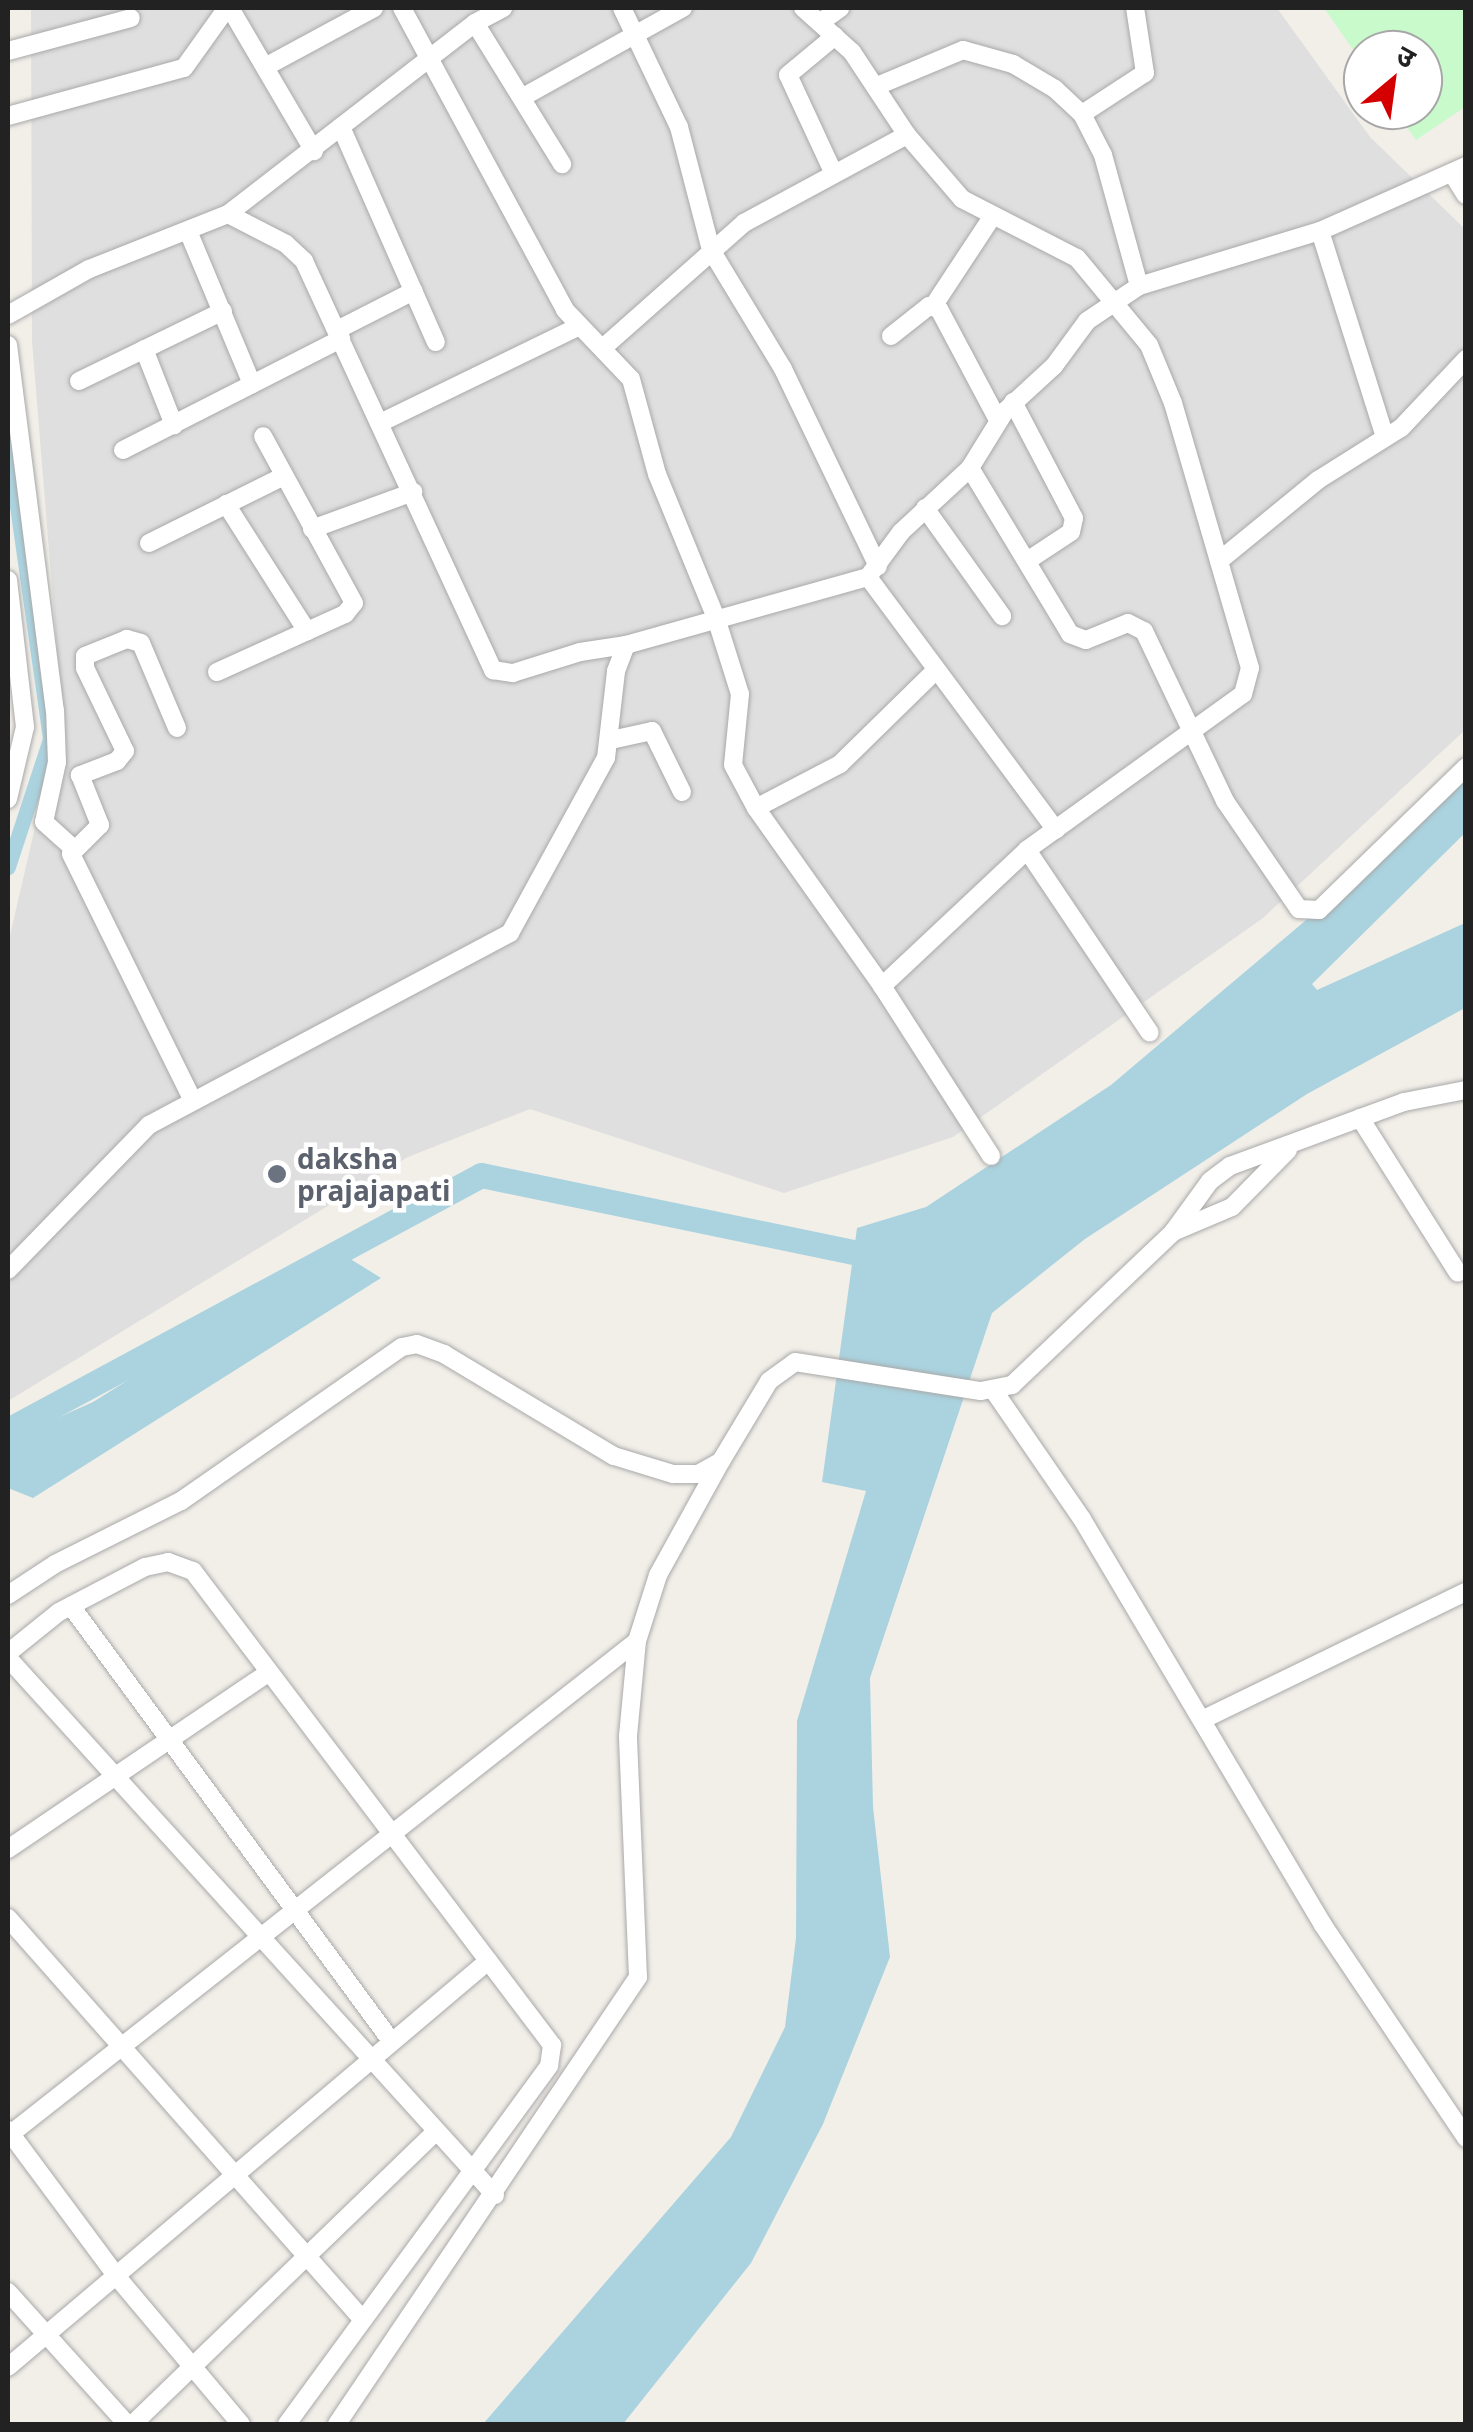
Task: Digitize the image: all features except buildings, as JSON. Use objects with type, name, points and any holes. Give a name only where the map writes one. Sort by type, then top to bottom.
[{"type":"street","points":[[8,116],[184,68],[228,8],[314,151]]},
{"type":"street","points":[[265,68],[374,8]]},
{"type":"street","points":[[402,8],[580,326],[604,346],[631,379],[658,474],[716,618],[741,705],[730,757],[756,808],[882,986],[991,1156]]},
{"type":"street","points":[[8,316],[89,269],[228,214],[314,151],[429,54],[504,8]]},
{"type":"street","points":[[622,8],[679,126],[710,250],[791,385],[873,572],[936,670],[1056,830]]},
{"type":"street","points":[[524,97],[683,8]]},
{"type":"street","points":[[803,8],[835,36],[877,86],[907,135],[962,198],[992,217],[1078,258],[1116,301],[1162,372],[1250,682],[1190,737],[1027,850],[882,986]]},
{"type":"street","points":[[821,22],[840,8]]},
{"type":"street","points":[[1082,114],[1145,73],[1135,8]]},
{"type":"street","points":[[8,51],[131,18]]},
{"type":"street","points":[[476,24],[562,164]]},
{"type":"street","points":[[834,174],[788,75],[835,36]]},
{"type":"street","points":[[877,86],[963,50],[1012,64],[1082,114],[1103,155],[1139,286]]},
{"type":"street","points":[[341,126],[436,342]]},
{"type":"street","points":[[604,346],[744,223],[907,135]]},
{"type":"street","points":[[228,214],[296,251],[382,422],[493,670],[513,674],[580,652],[626,646],[873,572],[924,508],[970,468],[998,420],[1054,366],[1086,321],[1139,286],[1320,231],[1459,170],[1466,196]]},
{"type":"street","points":[[891,336],[934,305],[992,217]]},
{"type":"street","points":[[188,231],[252,384]]},
{"type":"street","points":[[1320,231],[1385,437]]},
{"type":"street","points":[[123,450],[252,384],[414,291]]},
{"type":"street","points":[[934,305],[998,420]]},
{"type":"street","points":[[79,380],[223,310]]},
{"type":"street","points":[[382,422],[580,326]]},
{"type":"street","points":[[8,345],[54,694],[56,762],[44,822],[72,848],[73,862],[192,1098]]},
{"type":"street","points":[[144,349],[174,425]]},
{"type":"street","points":[[1219,562],[1318,480],[1417,414],[1466,359]]},
{"type":"street","points":[[1013,402],[1074,518],[1070,532],[1030,559]]},
{"type":"street","points":[[217,672],[307,631],[354,603],[263,436]]},
{"type":"street","points":[[970,468],[1077,638],[1140,626],[1190,737],[1292,902],[1307,912],[1319,910],[1466,767]]},
{"type":"street","points":[[149,544],[284,476]]},
{"type":"street","points":[[312,529],[413,492]]},
{"type":"street","points":[[226,504],[307,631]]},
{"type":"street","points":[[924,508],[1002,616]]},
{"type":"street","points":[[8,580],[15,681],[25,726],[8,799]]},
{"type":"street","points":[[72,848],[100,825],[80,774],[117,762],[126,751],[84,668],[86,656],[127,639],[141,644],[177,728]]},
{"type":"street","points":[[8,1270],[130,1138],[192,1098],[510,933],[611,740],[616,671],[626,646]]},
{"type":"street","points":[[756,808],[840,764],[936,670]]},
{"type":"street","points":[[611,740],[652,731],[682,792]]},
{"type":"street","points":[[1027,850],[1150,1032]]},
{"type":"street","points":[[337,2424],[638,1977],[628,1750],[637,1641],[658,1575],[721,1461],[781,1369],[795,1362],[826,1364],[988,1391],[1027,1376],[1172,1232],[1210,1180],[1230,1166],[1288,1150],[1360,1118],[1466,1090]]},
{"type":"street","points":[[1360,1118],[1458,1273]]},
{"type":"street","points":[[1172,1232],[1232,1206],[1288,1150]]},
{"type":"street","points":[[8,1595],[181,1501],[402,1347],[417,1344],[444,1354],[643,1468],[698,1474],[721,1461]]},
{"type":"street","points":[[988,1391],[1082,1518],[1323,1926],[1466,2138]]},
{"type":"street","points":[[287,2424],[472,2171],[554,2055],[548,2037],[183,1565],[145,1567],[71,1606],[8,1656],[259,1939],[472,2171],[495,2194]]},
{"type":"street","points":[[1204,1719],[1466,1592]]},
{"type":"street","points":[[71,1606],[392,2042]]},
{"type":"street","points":[[241,2424],[117,2277],[8,2134],[391,1838],[637,1641]]},
{"type":"street","points":[[8,1848],[269,1672]]},
{"type":"street","points":[[8,1918],[310,2255],[363,2320]]},
{"type":"street","points":[[8,2367],[488,1961]]},
{"type":"street","points":[[8,2292],[130,2424],[436,2132]]},
{"type":"shaded area","points":[[31,8],[1277,8],[1343,100],[1343,130],[1365,130],[1465,229],[1465,730],[1263,918],[953,1137],[784,1193],[530,1109],[408,1157],[8,1401],[8,944],[62,711],[32,341]]},
{"type":"green space","points":[[1324,8],[1465,8],[1465,107],[1443,122],[1443,30],[1343,30],[1343,35]]},
{"type":"green space","points":[[1409,130],[1431,130],[1416,140]]},
{"type":"water","points":[[1465,772],[1465,833],[1312,984],[1317,990],[1465,923],[1465,1008],[1307,1094],[1085,1239],[992,1313],[870,1678],[873,1807],[890,1957],[823,2124],[751,2263],[623,2424],[483,2424],[731,2137],[785,2027],[796,1938],[797,1721],[866,1491],[822,1482],[857,1228],[926,1207],[1111,1085],[1305,921]]},
{"type":"water","points":[[336,1250],[381,1278],[33,1498],[8,1488],[8,1440],[93,1402]]},
{"type":"waterway","points":[[8,443],[50,739],[8,867]]},
{"type":"waterway","points":[[8,1430],[481,1175],[853,1252]]},
{"type":"place","name":"daksha prajajapati","points":[[277,1174]]}]
